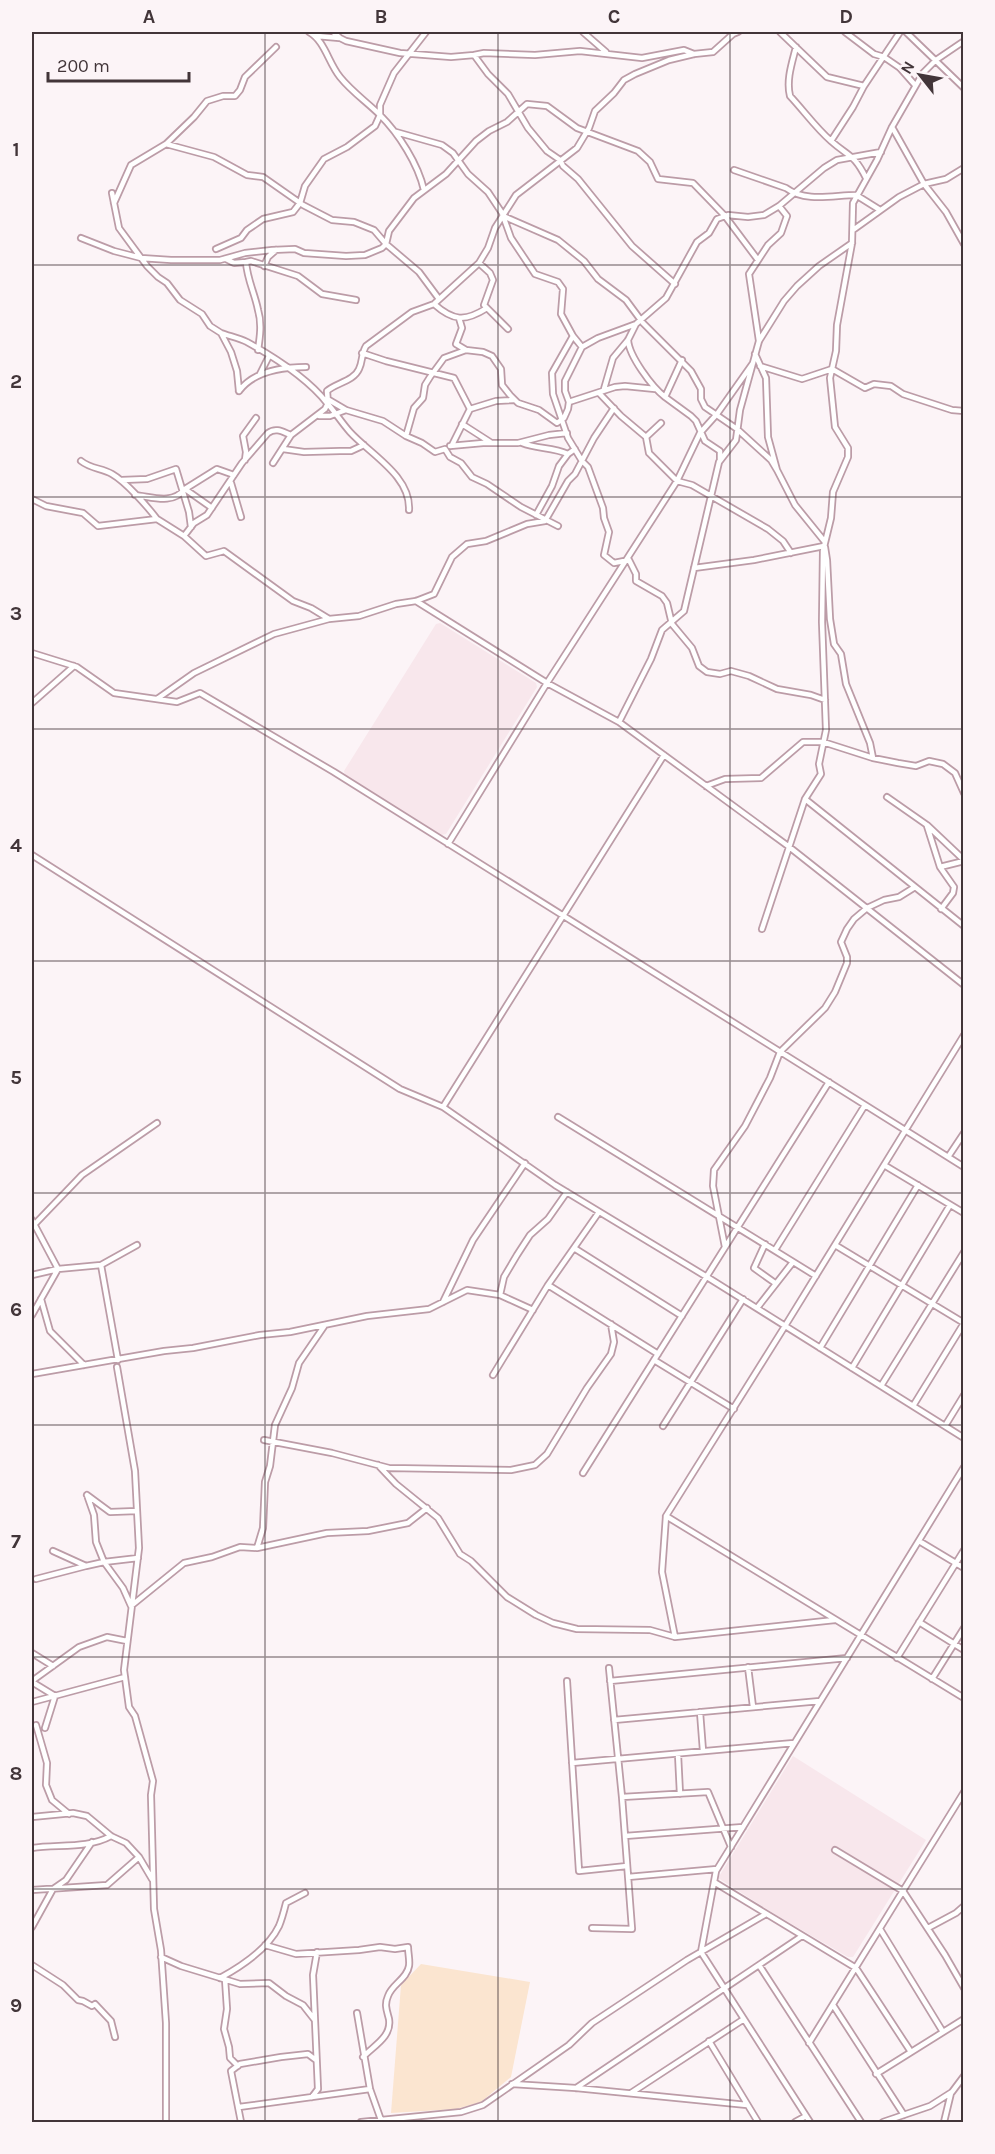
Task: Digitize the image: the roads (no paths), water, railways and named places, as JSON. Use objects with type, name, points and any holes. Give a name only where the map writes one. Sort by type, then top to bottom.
[{"type":"street","points":[[309,32],[317,36],[340,38],[396,52],[451,57],[484,52],[517,56],[565,54],[580,51],[606,52],[625,57],[642,58],[684,50],[694,54]]},
{"type":"street","points":[[333,32],[340,38]]},
{"type":"street","points":[[216,249],[241,238],[247,230],[262,219],[293,212],[300,203],[304,186],[324,159],[365,135],[375,126],[380,115],[380,105],[389,84],[426,32]]},
{"type":"street","points":[[583,32],[606,52]]},
{"type":"street","points":[[273,463],[291,435],[325,410],[328,403],[327,391],[349,379],[359,370],[362,353],[366,346],[412,312],[434,304],[479,263],[488,248],[495,228],[519,191],[577,148],[595,111],[630,76],[669,60],[713,52],[738,32]]},
{"type":"street","points":[[780,32],[827,77],[864,86]]},
{"type":"street","points":[[845,32],[874,54],[884,57],[900,68],[915,85]]},
{"type":"street","points":[[831,141],[900,32]]},
{"type":"street","points":[[906,32],[963,87]]},
{"type":"street","points":[[317,36],[339,76],[396,132],[401,143],[412,156],[424,190]]},
{"type":"street","points":[[762,929],[805,799],[821,774],[819,764],[826,730],[822,622],[824,545],[831,518],[833,492],[848,457],[848,448],[835,427],[830,388],[837,325],[852,243],[853,203],[923,73],[936,60],[963,41]]},
{"type":"street","points":[[114,203],[131,165],[166,144],[207,101],[223,96],[235,96],[245,76],[276,47]]},
{"type":"street","points":[[796,47],[789,74],[790,96],[831,141],[858,162],[866,178]]},
{"type":"street","points":[[474,55],[488,74],[508,94],[528,128],[547,151],[560,160],[596,200],[632,246],[675,284]]},
{"type":"street","points":[[81,238],[114,251],[141,258],[171,260],[225,259],[245,253],[295,249],[304,253],[365,255],[386,244],[387,235],[409,203],[446,174],[484,134],[507,122],[527,104],[547,106],[571,124],[638,152],[650,162],[658,179],[693,183],[725,216],[758,260]]},
{"type":"street","points":[[892,127],[924,184],[946,212],[963,244]]},
{"type":"street","points":[[396,132],[442,145],[459,160],[468,174],[491,196],[512,238],[536,274],[558,282],[563,289],[561,314],[582,347]]},
{"type":"street","points":[[166,144],[214,157],[247,175],[263,177],[300,203],[332,220],[367,225],[419,272],[439,299]]},
{"type":"street","points":[[459,318],[462,328],[456,344],[466,350],[483,352],[496,359],[501,369],[502,385],[515,400],[524,406],[539,410],[557,423],[562,420],[569,402],[565,391],[565,381],[582,347],[598,338],[636,324],[666,298],[697,242],[709,233],[717,219],[725,216],[764,215],[779,206],[824,168],[837,160],[881,152]]},
{"type":"street","points":[[853,230],[880,210],[924,184],[946,180],[963,168]]},
{"type":"street","points":[[734,170],[780,185],[793,193],[828,198],[856,195],[880,210]]},
{"type":"street","points":[[112,193],[118,228],[158,277],[168,283],[180,300],[202,314],[210,326],[221,333],[245,341],[269,356],[328,403],[364,445],[399,480],[407,495],[409,510]]},
{"type":"street","points":[[759,341],[748,274],[768,245],[781,233],[787,216],[779,206]]},
{"type":"street","points":[[503,216],[563,244],[584,261],[598,279],[626,300],[641,320],[682,360],[701,389],[701,399],[705,407],[737,429],[771,460],[795,504],[824,545],[834,644],[841,654],[846,684],[870,743],[873,758]]},
{"type":"street","points":[[719,462],[736,440],[740,410],[759,341],[796,286],[819,266],[852,243]]},
{"type":"street","points":[[264,266],[268,257],[277,250]]},
{"type":"street","points":[[225,259],[234,263],[251,261],[298,276],[322,294],[356,300]]},
{"type":"street","points":[[246,262],[251,290],[259,311],[258,350]]},
{"type":"street","points":[[479,263],[493,277],[493,284],[484,303],[508,329]]},
{"type":"street","points":[[434,304],[445,314],[459,318],[473,317],[487,308]]},
{"type":"street","points":[[604,389],[613,358],[628,340],[636,324]]},
{"type":"street","points":[[221,333],[234,362],[239,391],[245,383],[260,374],[306,367]]},
{"type":"street","points":[[573,336],[552,373],[554,402],[568,438],[582,462],[588,467],[603,508],[609,532],[604,555],[614,563],[626,560]]},
{"type":"street","points":[[619,722],[651,659],[662,630],[684,611],[704,534],[720,451],[705,441],[696,421],[691,416],[656,389],[628,348],[628,340]]},
{"type":"street","points":[[406,436],[414,408],[423,398],[425,385],[444,358],[466,350]]},
{"type":"street","points":[[362,353],[386,362],[454,378],[470,409]]},
{"type":"street","points":[[755,354],[766,378],[768,437],[777,470]]},
{"type":"street","points":[[260,374],[269,356]]},
{"type":"street","points":[[665,397],[682,360]]},
{"type":"street","points":[[448,844],[547,682],[677,481],[700,433],[717,414],[753,363]]},
{"type":"street","points":[[760,366],[802,379],[832,369],[865,388],[874,384],[891,386],[903,394],[952,410],[963,411]]},
{"type":"street","points":[[569,402],[599,393],[604,389],[625,386],[656,389]]},
{"type":"street","points":[[599,393],[646,437],[649,453],[677,481],[692,485],[768,529],[783,541],[791,553]]},
{"type":"street","points":[[328,403],[329,400],[333,401],[346,410],[383,421],[435,452],[452,446],[522,443],[549,435],[567,433]]},
{"type":"street","points":[[452,446],[470,409],[496,401],[515,400]]},
{"type":"street","points":[[157,699],[194,673],[274,634],[329,619],[358,616],[434,594],[452,557],[466,544],[486,541],[527,524],[545,520],[614,408]]},
{"type":"street","points":[[316,417],[346,410]]},
{"type":"street","points":[[245,460],[243,436],[256,418]]},
{"type":"street","points":[[646,437],[661,423]]},
{"type":"street","points":[[462,424],[492,443]]},
{"type":"street","points":[[184,536],[191,527],[207,515],[245,460],[270,431],[282,430],[291,435]]},
{"type":"street","points":[[522,443],[568,454]]},
{"type":"street","points":[[283,449],[304,452],[340,452],[351,451],[364,445]]},
{"type":"street","points":[[445,449],[450,457],[461,463],[472,477],[558,526]]},
{"type":"street","points":[[536,515],[552,486],[559,466],[575,449]]},
{"type":"street","points":[[81,461],[122,480],[157,519],[184,536],[206,556],[224,551],[293,601],[329,619]]},
{"type":"street","points":[[122,480],[147,479],[176,469],[184,491],[191,527]]},
{"type":"street","points":[[135,495],[173,498],[213,470],[217,469],[234,475]]},
{"type":"street","points":[[226,473],[241,517]]},
{"type":"street","points":[[184,491],[212,508]]},
{"type":"street","points":[[32,498],[46,506],[83,513],[98,526],[157,519]]},
{"type":"street","points":[[694,568],[754,560],[824,545]]},
{"type":"street","points":[[626,560],[633,568],[636,581],[658,593],[667,603],[671,622],[692,648],[699,666],[706,672],[714,674],[731,671],[777,689],[825,700]]},
{"type":"street","points":[[416,601],[547,682],[619,722],[788,846],[963,985]]},
{"type":"street","points":[[32,653],[74,666],[114,693],[177,702],[200,693],[334,772],[963,1167]]},
{"type":"street","points":[[32,704],[74,666]]},
{"type":"street","points":[[706,786],[725,779],[761,778],[803,742],[824,742],[873,758],[916,766],[929,761],[943,764],[955,773],[963,793]]},
{"type":"street","points":[[443,1107],[664,755]]},
{"type":"street","points":[[887,797],[927,825],[963,860],[940,867]]},
{"type":"street","points":[[805,799],[963,926]]},
{"type":"street","points":[[927,825],[940,867],[954,888],[941,909]]},
{"type":"street","points":[[32,855],[400,1089],[443,1107],[567,1192],[743,1299],[963,1438]]},
{"type":"street","points":[[725,1247],[717,1215],[713,1186],[714,1170],[745,1126],[770,1078],[780,1052],[830,1001],[847,963],[842,942],[847,929],[867,908],[884,900],[899,897],[915,887]]},
{"type":"street","points":[[675,1637],[662,1572],[666,1516],[963,1035]]},
{"type":"street","points":[[583,1473],[829,1082]]},
{"type":"street","points":[[775,1250],[865,1105]]},
{"type":"street","points":[[558,1116],[816,1276]]},
{"type":"street","points":[[58,1269],[32,1223],[54,1206],[82,1175],[157,1123]]},
{"type":"street","points":[[948,1157],[963,1133]]},
{"type":"street","points":[[442,1303],[473,1240],[525,1163]]},
{"type":"street","points":[[884,1165],[963,1213]]},
{"type":"street","points":[[820,1348],[918,1185]]},
{"type":"street","points":[[500,1294],[504,1277],[530,1235],[548,1219],[567,1192]]},
{"type":"street","points":[[852,1368],[950,1205]]},
{"type":"street","points":[[493,1375],[548,1285],[599,1212]]},
{"type":"street","points":[[765,1244],[754,1268],[775,1283]]},
{"type":"street","points":[[32,1275],[58,1269],[101,1265],[137,1245]]},
{"type":"street","points":[[835,1245],[963,1323],[913,1406]]},
{"type":"street","points":[[574,1248],[682,1316]]},
{"type":"street","points":[[881,1386],[963,1252]]},
{"type":"street","points":[[757,1308],[793,1262]]},
{"type":"street","points":[[101,1265],[118,1360]]},
{"type":"street","points":[[32,1315],[58,1269]]},
{"type":"street","points":[[548,1285],[658,1354]]},
{"type":"street","points":[[32,1374],[367,1316],[429,1309],[466,1290],[500,1294],[533,1310]]},
{"type":"street","points":[[41,1299],[50,1331],[84,1365]]},
{"type":"street","points":[[663,1426],[743,1299]]},
{"type":"street","points":[[257,1548],[263,1528],[265,1482],[270,1466],[275,1425],[292,1388],[299,1363],[325,1324]]},
{"type":"street","points":[[264,1440],[332,1453],[378,1465],[415,1469],[511,1470],[535,1465],[547,1454],[587,1388],[611,1354],[614,1342],[611,1324]]},
{"type":"street","points":[[654,1360],[734,1409]]},
{"type":"street","points":[[117,1367],[135,1470],[139,1548],[127,1641],[125,1677],[129,1707],[135,1716],[153,1781],[151,1795],[154,1909],[161,1958],[166,2023],[166,2122]]},
{"type":"street","points":[[945,1426],[963,1395]]},
{"type":"street","points":[[378,1465],[396,1484],[438,1518],[460,1554],[471,1561],[507,1597],[553,1623],[577,1629],[650,1630],[675,1637],[835,1620]]},
{"type":"street","points":[[810,2122],[701,1952],[717,1869],[920,1541],[963,1467]]},
{"type":"street","points":[[131,1606],[123,1588],[104,1562],[96,1542],[94,1515],[87,1495],[110,1512],[136,1511]]},
{"type":"street","points":[[131,1606],[184,1563],[212,1557],[240,1547],[257,1548],[327,1533],[368,1531],[408,1523],[427,1508]]},
{"type":"street","points":[[666,1516],[963,1698]]},
{"type":"street","points":[[920,1541],[963,1568]]},
{"type":"street","points":[[897,1658],[963,1550]]},
{"type":"street","points":[[53,1551],[86,1566]]},
{"type":"street","points":[[36,1580],[104,1562],[138,1558]]},
{"type":"street","points":[[919,1622],[963,1650]]},
{"type":"street","points":[[932,1679],[963,1628]]},
{"type":"street","points":[[55,1696],[32,1681],[79,1647],[107,1638],[127,1641]]},
{"type":"street","points":[[32,1653],[53,1666]]},
{"type":"street","points":[[610,1681],[847,1658]]},
{"type":"street","points":[[592,1928],[632,1929],[609,1668]]},
{"type":"street","points":[[748,1668],[753,1707]]},
{"type":"street","points":[[32,1702],[125,1677]]},
{"type":"street","points":[[567,1681],[579,1872],[627,1866]]},
{"type":"street","points":[[45,1728],[55,1696]]},
{"type":"street","points":[[614,1720],[820,1701]]},
{"type":"street","points":[[700,1712],[703,1751]]},
{"type":"street","points":[[36,1725],[47,1763],[46,1785],[52,1800],[69,1814]]},
{"type":"street","points":[[572,1763],[795,1743]]},
{"type":"street","points":[[678,1754],[680,1794]]},
{"type":"street","points":[[622,1797],[708,1792],[731,1847]]},
{"type":"street","points":[[810,2043],[963,1792]]},
{"type":"street","points":[[32,1817],[69,1814],[87,1816],[111,1836],[126,1843],[139,1857],[154,1882]]},
{"type":"street","points":[[625,1836],[743,1827]]},
{"type":"street","points":[[32,1842],[33,1847],[75,1846],[102,1841],[111,1836]]},
{"type":"street","points":[[32,1927],[53,1889],[66,1880],[92,1842]]},
{"type":"street","points":[[835,1850],[903,1890],[963,1989]]},
{"type":"street","points":[[32,1890],[107,1885],[139,1857]]},
{"type":"street","points":[[628,1878],[717,1869]]},
{"type":"street","points":[[714,1882],[856,1968],[910,2052]]},
{"type":"street","points":[[222,1978],[243,1966],[265,1945],[278,1927],[286,1903],[305,1893]]},
{"type":"street","points":[[928,1928],[956,1913],[963,1906]]},
{"type":"street","points":[[361,2122],[461,2112],[483,2104],[569,2045],[596,2021],[701,1952],[766,1914]]},
{"type":"street","points":[[880,1929],[943,2032]]},
{"type":"street","points":[[576,2088],[802,1936]]},
{"type":"street","points":[[265,1945],[296,1954],[408,1947],[410,1964],[407,1974],[389,1992],[386,2001],[389,2021],[386,2034],[363,2057]]},
{"type":"street","points":[[312,2097],[318,2089],[313,1975],[316,1952]]},
{"type":"street","points":[[161,1958],[240,1984],[269,1983],[303,2005],[314,2019]]},
{"type":"street","points":[[32,1965],[63,1985],[78,2000],[92,2006],[95,2004],[111,2021],[115,2037]]},
{"type":"street","points":[[759,1965],[861,2122]]},
{"type":"street","points":[[222,1978],[227,2009],[224,2029],[230,2058],[238,2066]]},
{"type":"street","points":[[833,2005],[904,2115]]},
{"type":"street","points":[[357,2013],[363,2057],[378,2121]]},
{"type":"street","points":[[630,2093],[744,2019]]},
{"type":"street","points":[[876,2074],[963,2019]]},
{"type":"street","points":[[709,2042],[758,2122]]},
{"type":"street","points":[[241,2122],[231,2071],[238,2066],[281,2057],[308,2055],[316,2060]]},
{"type":"street","points":[[944,2122],[952,2092],[963,2076]]},
{"type":"street","points":[[512,2084],[747,2105]]},
{"type":"street","points":[[239,2108],[370,2089]]},
{"type":"street","points":[[883,2122],[919,2111],[952,2092]]},
{"type":"street","points":[[795,2122],[806,2116]]}]
